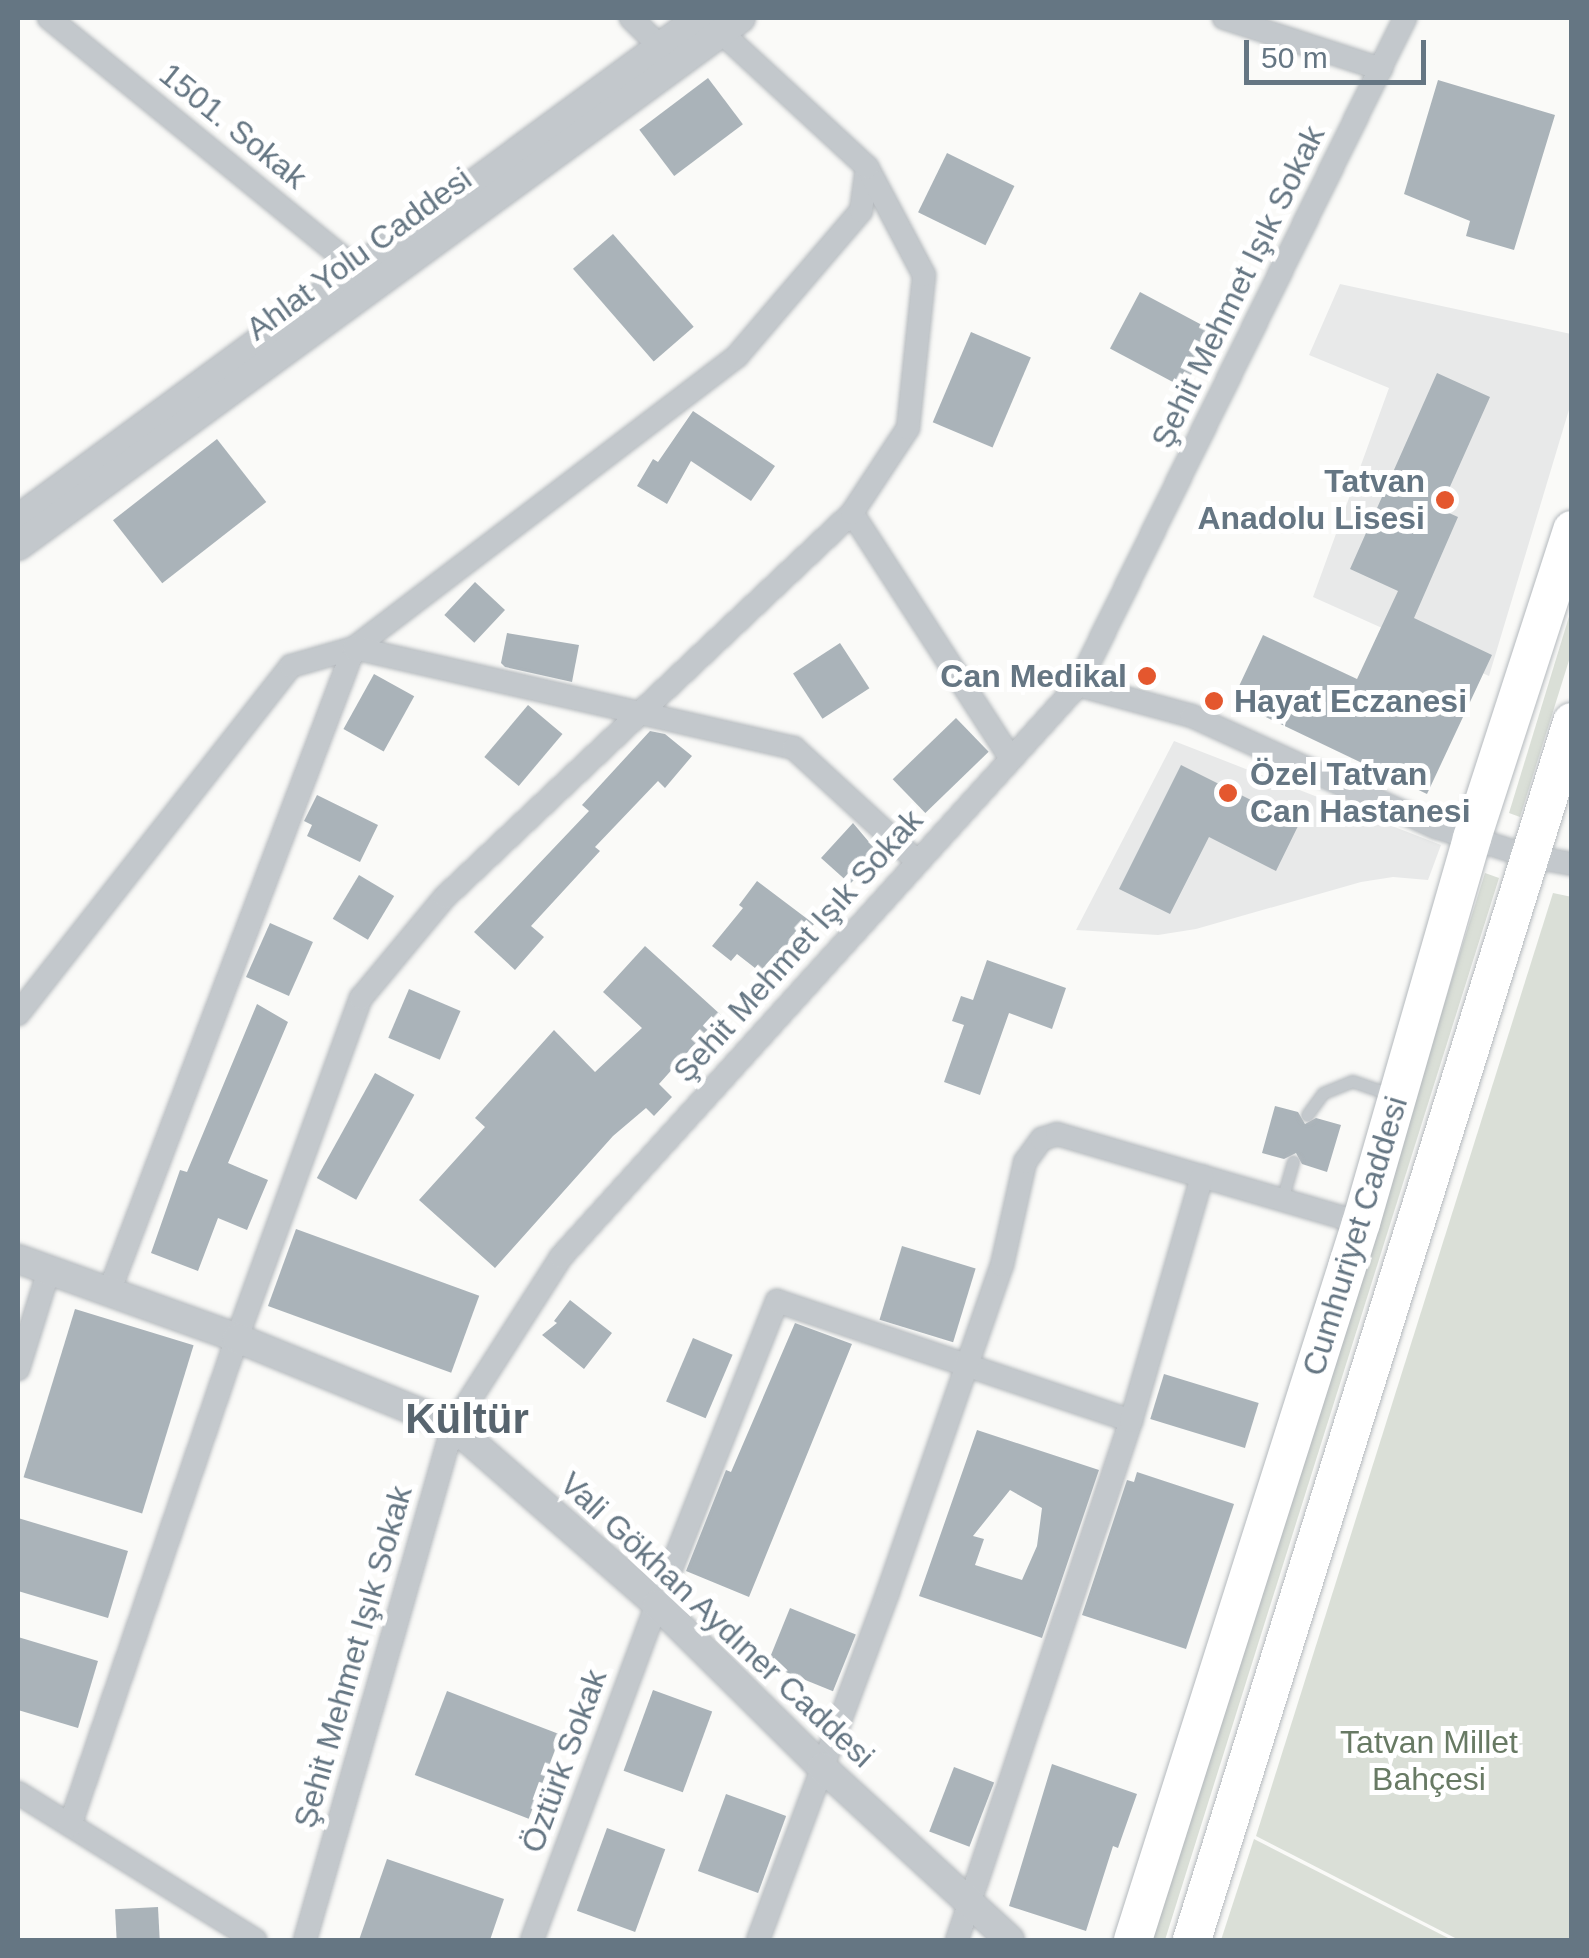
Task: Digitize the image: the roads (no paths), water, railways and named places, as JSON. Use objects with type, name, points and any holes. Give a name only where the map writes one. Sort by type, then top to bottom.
[{"type":"highway","name":"Cumhuriyet Caddesi","points":[[1133,1940],[1361,1223],[1472,838],[1572,530]]},
{"type":"highway","name":"Cumhuriyet Caddesi","points":[[1192,1940],[1572,722]]},
{"type":"street","name":"1501. Sokak","points":[[50,18],[366,278]]},
{"type":"street","points":[[632,18],[669,55]]},
{"type":"street","points":[[1224,18],[1381,69]]},
{"type":"street","name":"Şehit Mehmet Işık Sokak","points":[[305,1940],[453,1426],[561,1257],[1078,685],[1406,18]]},
{"type":"street","name":"Ahlat Yolu Caddesi","points":[[18,537],[77,489],[716,22]]},
{"type":"street","points":[[70,1825],[237,1338],[361,998],[445,897],[852,513],[908,428],[924,275],[867,166],[716,22]]},
{"type":"street","points":[[18,1014],[291,666],[354,648],[738,356],[861,210],[867,166]]},
{"type":"street","points":[[852,513],[1012,759]]},
{"type":"street","points":[[354,648],[639,716],[794,748],[918,862]]},
{"type":"street","points":[[109,1292],[354,648]]},
{"type":"street","points":[[1078,685],[1192,716],[1436,827],[1528,856],[1572,864]]},
{"type":"street","points":[[758,1940],[1002,1265],[1026,1162],[1042,1138],[1057,1134],[1361,1223]]},
{"type":"street","points":[[957,1940],[1131,1420],[1202,1176]]},
{"type":"street","name":"Vali Gökhan Aydıner Caddesi","points":[[18,1258],[237,1338],[453,1426],[657,1604],[822,1767],[1010,1940]]},
{"type":"street","points":[[18,1369],[49,1270]]},
{"type":"street","name":"Öztürk Sokak","points":[[532,1940],[657,1604],[777,1301],[966,1367]]},
{"type":"street","points":[[966,1367],[1131,1420]]},
{"type":"street","points":[[18,1793],[254,1940]]},
{"type":"lane","points":[[1307,1115],[1322,1094],[1352,1082],[1398,1096]]},
{"type":"lane","points":[[1282,1200],[1293,1162]]},
{"type":"place","name":"Tatvan Anadolu Lisesi","points":[[1445,500]]},
{"type":"place","name":"Can Medikal","points":[[1147,676]]},
{"type":"place","name":"Hayat Eczanesi","points":[[1214,701]]},
{"type":"place","name":"Özel Tatvan Can Hastanesi","points":[[1228,793]]},
{"type":"district","name":"Kültür","points":[[467,1419]]},
{"type":"park label","name":"Tatvan Millet Bahçesi","points":[[1429,1762]]}]
